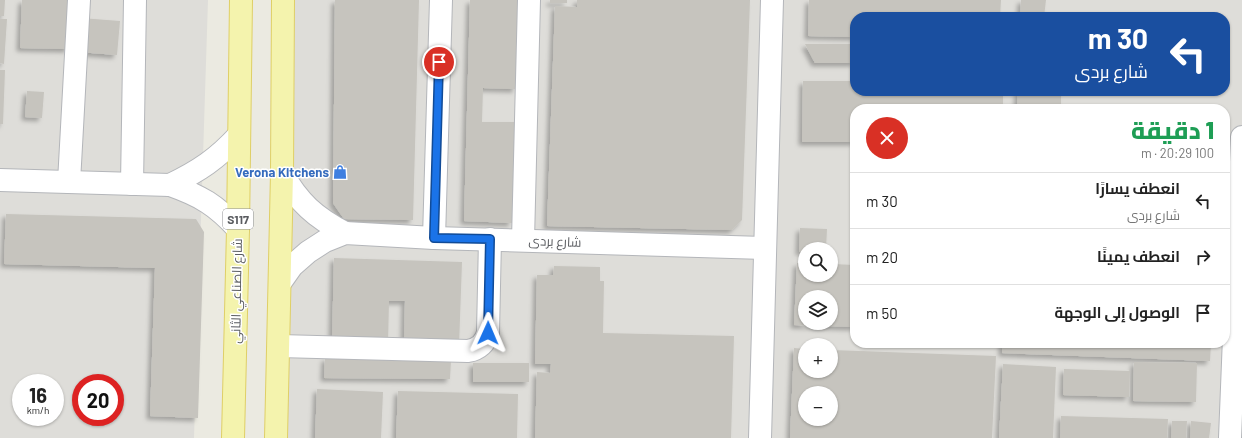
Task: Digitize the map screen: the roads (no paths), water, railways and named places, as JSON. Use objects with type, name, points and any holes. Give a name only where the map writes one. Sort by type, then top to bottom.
[{"type":"main road","name":"شارع الصناعي الثاني","points":[[233,438],[241,0]]},
{"type":"main road","points":[[276,438],[282,173],[283,0]]},
{"type":"street","points":[[70,182],[79,0]]},
{"type":"street","points":[[132,184],[136,0]]},
{"type":"street","points":[[434,238],[441,0]]},
{"type":"street","points":[[523,240],[528,0]]},
{"type":"street","points":[[760,438],[772,0]]},
{"type":"street","points":[[170,185],[190,176],[208,165],[225,151],[239,135]]},
{"type":"street","points":[[1230,438],[1242,137]]},
{"type":"street","name":"شارع بردى","points":[[282,173],[302,202],[329,225],[345,233],[434,238],[765,248]]},
{"type":"street","points":[[0,180],[170,185],[208,201],[224,214],[238,229]]},
{"type":"street","name":"شارع بردى","points":[[280,283],[292,266],[308,252],[325,241],[345,233]]},
{"type":"street","points":[[279,346],[475,350],[486,340],[488,333],[490,239]]},
{"type":"place","name":"Verona Kitchens","points":[[340,172]]}]
